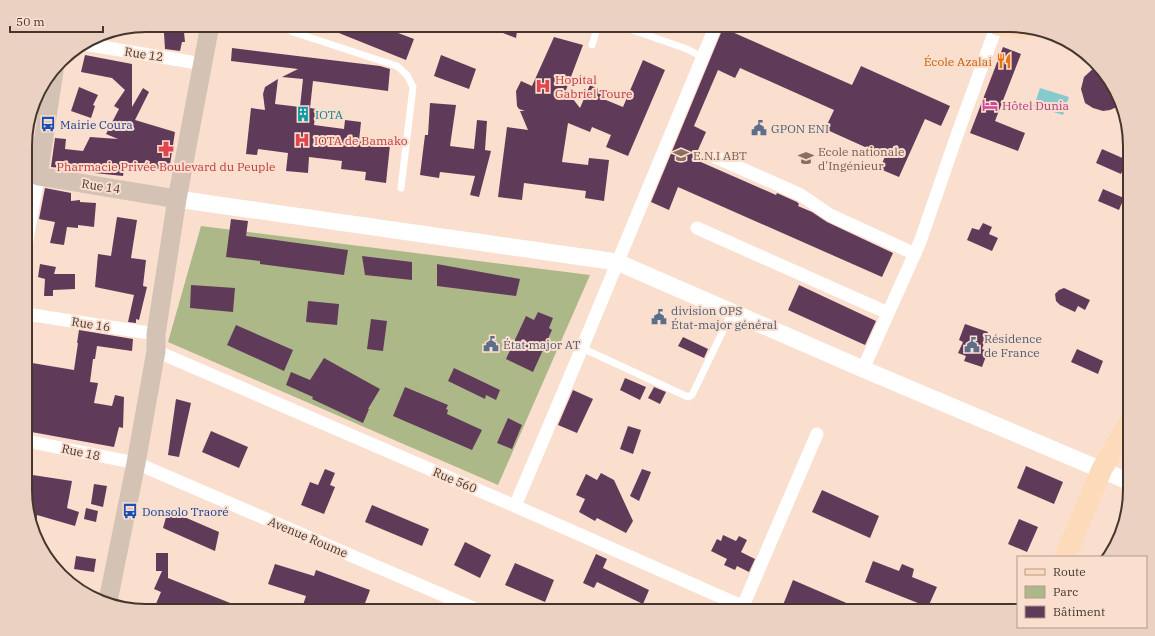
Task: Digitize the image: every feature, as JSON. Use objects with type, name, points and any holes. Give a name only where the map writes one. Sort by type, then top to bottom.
[{"type":"main road","points":[[109,597],[136,463],[177,199],[209,32]]},
{"type":"main road","points":[[32,175],[51,83]]},
{"type":"main road","name":"Rue 14","points":[[32,175],[177,199]]},
{"type":"main road","points":[[1065,556],[1102,469],[1123,433]]},
{"type":"street","points":[[515,506],[713,32]]},
{"type":"street","points":[[863,369],[920,242],[994,32]]},
{"type":"street","name":"Rue 12","points":[[93,45],[203,64]]},
{"type":"street","points":[[713,156],[801,195],[830,215],[915,254]]},
{"type":"street","points":[[177,199],[617,262],[863,369],[1123,479]]},
{"type":"street","points":[[697,228],[888,313]]},
{"type":"street","name":"Rue 16","points":[[32,315],[156,342]]},
{"type":"street","name":"Rue 560","points":[[156,342],[515,506],[739,604]]},
{"type":"street","points":[[750,604],[817,434]]},
{"type":"street","name":"Rue 18","points":[[32,442],[136,463]]},
{"type":"street","name":"Avenue Roume","points":[[136,463],[464,604]]},
{"type":"lane","points":[[293,32],[397,66],[407,75],[413,87],[401,188]]},
{"type":"lane","points":[[592,45],[596,32]]},
{"type":"lane","points":[[638,32],[687,49],[702,57]]},
{"type":"lane","points":[[582,348],[688,397],[692,395],[732,312]]},
{"type":"green space","points":[[201,226],[590,275],[498,485],[168,342]]},
{"type":"water","points":[[1040,88],[1069,97],[1063,115],[1034,106]]},
{"type":"building","points":[[184,32],[185,42],[182,42],[180,51],[165,49],[164,33]]},
{"type":"building","points":[[336,32],[396,32],[414,39],[406,60]]},
{"type":"building","points":[[500,32],[517,32],[516,38]]},
{"type":"building","name":"E.N.I ABT","points":[[721,32],[732,32],[852,85],[861,66],[950,106],[941,126],[925,119],[899,177],[880,169],[885,156],[825,129],[834,110],[740,68],[735,78],[718,70],[694,126],[706,132],[694,159],[776,195],[777,193],[797,202],[799,204],[798,206],[812,212],[827,222],[893,253],[882,277],[678,187],[669,210],[651,202]]},
{"type":"building","points":[[554,37],[583,45],[566,90],[580,108],[590,85],[604,92],[601,98],[623,107],[643,60],[665,70],[628,156],[606,147],[611,135],[592,127],[590,132],[568,123],[562,162],[588,165],[589,158],[609,160],[604,201],[585,198],[586,191],[524,183],[522,200],[498,197],[507,127],[528,130],[520,111],[525,111],[519,109],[517,106],[516,91],[521,81],[532,86]]},
{"type":"building","points":[[1003,47],[1021,54],[995,121],[1025,133],[1018,151],[970,133]]},
{"type":"building","name":"IOTA","points":[[232,48],[380,66],[390,69],[388,91],[313,81],[310,108],[316,109],[314,125],[344,129],[345,120],[361,122],[359,141],[390,145],[386,183],[365,180],[366,172],[341,169],[342,161],[309,157],[308,173],[286,171],[288,153],[258,149],[257,155],[246,154],[251,108],[265,110],[263,94],[265,87],[278,79],[275,104],[300,107],[303,79],[282,77],[298,69],[231,61]]},
{"type":"building","points":[[85,55],[132,64],[132,107],[143,88],[149,92],[135,120],[175,132],[169,171],[125,162],[123,176],[85,172],[85,170],[51,167],[55,138],[66,139],[65,149],[83,151],[90,137],[118,139],[106,134],[119,109],[114,106],[125,90],[112,78],[81,72]]},
{"type":"building","points":[[441,55],[476,69],[469,89],[434,76]]},
{"type":"building","points":[[1093,69],[1108,89],[1116,108],[1103,111],[1093,108],[1085,103],[1081,89],[1084,77]]},
{"type":"building","points":[[79,87],[98,95],[93,105],[95,106],[91,118],[71,111]]},
{"type":"building","points":[[430,103],[456,105],[450,146],[474,149],[477,120],[487,121],[485,150],[491,151],[479,197],[470,195],[475,176],[440,172],[439,178],[420,175],[425,135],[428,135]]},
{"type":"building","points":[[1102,149],[1123,158],[1123,169],[1121,174],[1096,163]]},
{"type":"building","points":[[45,188],[71,193],[71,201],[80,200],[80,202],[96,203],[94,227],[78,225],[78,228],[67,227],[64,245],[50,243],[55,222],[39,219]]},
{"type":"building","points":[[1103,189],[1123,198],[1119,210],[1098,201]]},
{"type":"building","points":[[117,217],[137,220],[131,258],[146,260],[143,286],[147,287],[139,320],[136,319],[136,323],[128,322],[134,295],[95,287],[98,254],[111,256]]},
{"type":"building","points":[[231,219],[248,221],[246,236],[348,250],[344,275],[260,264],[260,261],[226,257]]},
{"type":"building","points":[[983,223],[992,227],[989,234],[998,238],[992,251],[967,240],[972,228],[979,230]]},
{"type":"building","points":[[362,256],[412,262],[412,280],[365,275]]},
{"type":"building","points":[[40,264],[56,267],[54,274],[75,274],[75,289],[53,290],[53,296],[44,296],[45,279],[38,277]]},
{"type":"building","points":[[437,264],[520,279],[516,296],[437,286]]},
{"type":"building","points":[[191,285],[235,288],[233,312],[190,308]]},
{"type":"building","points":[[799,285],[876,321],[865,345],[788,310]]},
{"type":"building","points":[[1064,288],[1090,300],[1085,310],[1078,306],[1075,312],[1060,305],[1056,301],[1055,294]]},
{"type":"building","points":[[308,301],[339,304],[337,325],[306,322]]},
{"type":"building","points":[[538,312],[553,318],[549,328],[552,330],[533,372],[506,359],[526,316],[534,320]]},
{"type":"building","points":[[371,319],[387,321],[383,351],[367,349]]},
{"type":"building","name":"Résidence de France","points":[[965,324],[988,332],[982,349],[988,351],[982,367],[964,361],[966,356],[958,353],[963,342],[959,340]]},
{"type":"building","points":[[236,325],[293,350],[284,371],[227,345]]},
{"type":"building","points":[[79,330],[133,339],[132,351],[97,346],[95,359],[93,359],[90,382],[98,383],[94,403],[112,406],[115,395],[124,397],[123,428],[119,427],[114,447],[32,432],[32,363],[74,370]]},
{"type":"building","points":[[683,337],[708,349],[704,358],[678,346]]},
{"type":"building","points":[[1077,349],[1103,361],[1098,374],[1071,362]]},
{"type":"building","points":[[324,358],[380,389],[368,409],[363,423],[286,385],[291,372],[310,380]]},
{"type":"building","points":[[454,368],[500,390],[496,400],[486,395],[485,399],[448,381]]},
{"type":"building","points":[[625,378],[646,387],[640,400],[620,390]]},
{"type":"building","points":[[405,387],[448,405],[446,409],[448,410],[447,414],[482,430],[472,450],[393,416]]},
{"type":"building","points":[[654,387],[666,392],[660,404],[648,398]]},
{"type":"building","points":[[573,390],[593,399],[577,433],[558,425]]},
{"type":"building","points":[[176,399],[191,403],[179,457],[168,455]]},
{"type":"building","points":[[508,418],[522,425],[512,449],[497,443]]},
{"type":"building","points":[[628,426],[641,430],[633,454],[620,449]]},
{"type":"building","points":[[211,431],[248,447],[239,468],[202,452]]},
{"type":"building","points":[[1026,466],[1063,482],[1054,504],[1017,488]]},
{"type":"building","points":[[325,469],[335,473],[330,485],[335,487],[324,514],[301,505],[310,482],[318,485]]},
{"type":"building","points":[[642,469],[651,472],[639,501],[630,496]]},
{"type":"building","points":[[601,473],[614,480],[633,521],[626,533],[597,518],[595,521],[579,512],[585,499],[576,495],[586,474],[597,480]]},
{"type":"building","points":[[32,475],[72,481],[67,508],[79,512],[75,526],[37,515],[37,521],[33,505]]},
{"type":"building","points":[[94,484],[107,486],[103,507],[91,504]]},
{"type":"building","points":[[822,490],[879,516],[870,538],[812,512]]},
{"type":"building","points":[[372,505],[429,529],[422,546],[365,522]]},
{"type":"building","points":[[86,508],[98,511],[96,522],[84,519]]},
{"type":"building","points":[[168,510],[219,532],[215,551],[163,528]]},
{"type":"building","points":[[1019,519],[1038,527],[1027,552],[1008,544]]},
{"type":"building","points":[[723,535],[736,541],[739,536],[747,540],[741,552],[755,559],[749,572],[737,566],[735,570],[724,565],[727,559],[711,551],[717,539],[721,541]]},
{"type":"building","points":[[465,542],[491,555],[480,578],[454,565]]},
{"type":"building","points":[[156,553],[168,553],[168,578],[233,604],[156,604],[161,592],[154,589],[162,571],[156,571]]},
{"type":"building","points":[[596,554],[607,559],[603,568],[649,590],[643,604],[597,582],[594,588],[583,583]]},
{"type":"building","points":[[76,556],[96,559],[94,572],[74,569]]},
{"type":"building","points":[[873,561],[899,571],[902,564],[914,569],[912,577],[937,587],[929,604],[920,604],[865,582]]},
{"type":"building","points":[[515,563],[554,580],[545,602],[505,585]]},
{"type":"building","points":[[275,564],[314,576],[316,570],[370,590],[365,604],[303,604],[306,596],[268,584]]},
{"type":"building","points":[[793,580],[849,604],[783,604]]},
{"type":"place","name":"École Azalai","points":[[1004,61]]},
{"type":"place","name":"Hopital Gabriel Toure","points":[[543,86]]},
{"type":"place","name":"Hôtel Dunia","points":[[990,105]]},
{"type":"place","name":"IOTA","points":[[303,114]]},
{"type":"place","name":"Mairie Coura","points":[[48,124]]},
{"type":"place","name":"GPON ENI","points":[[759,128]]},
{"type":"place","name":"IOTA de Bamako","points":[[302,140]]},
{"type":"place","name":"Pharmacie Privée Boulevard du Peuple","points":[[166,149]]},
{"type":"place","name":"E.N.I ABT","points":[[681,155]]},
{"type":"place","name":"Ecole nationale d'Ingénieur","points":[[806,158]]},
{"type":"place","name":"division OPS État-major général","points":[[659,317]]},
{"type":"place","name":"État major AT","points":[[491,344]]},
{"type":"place","name":"Résidence de France","points":[[972,345]]},
{"type":"place","name":"Donsolo Traoré","points":[[130,511]]}]
